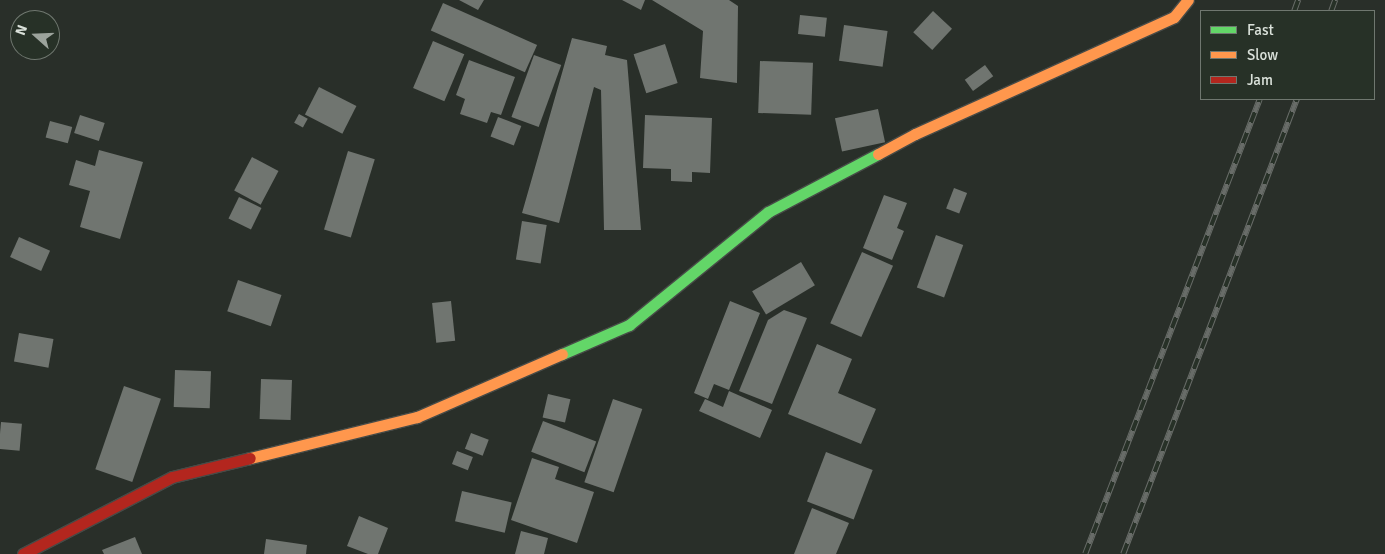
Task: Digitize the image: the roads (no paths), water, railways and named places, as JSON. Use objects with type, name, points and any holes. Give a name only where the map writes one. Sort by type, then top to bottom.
[{"type":"street","points":[[24,554],[172,476],[416,417],[629,325],[768,212],[915,134],[1174,17],[1188,0]]},
{"type":"railway","points":[[1294,10],[1298,0]]},
{"type":"railway","points":[[1331,10],[1335,0]]},
{"type":"railway","points":[[1085,554],[1260,100]]},
{"type":"railway","points":[[1123,554],[1297,100]]}]
